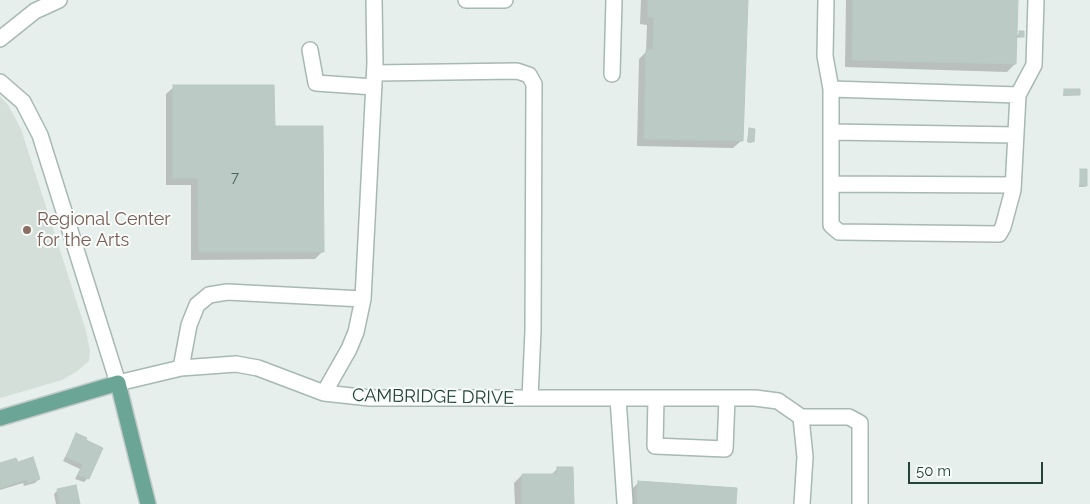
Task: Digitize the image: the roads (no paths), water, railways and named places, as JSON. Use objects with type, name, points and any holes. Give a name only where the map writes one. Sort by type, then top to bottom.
[{"type":"main road","points":[[0,418],[118,383],[148,504]]},
{"type":"street","points":[[0,39],[35,12],[59,0]]},
{"type":"street","points":[[324,393],[349,350],[356,332],[363,299],[374,80],[374,0]]},
{"type":"street","points":[[466,0],[506,0]]},
{"type":"street","points":[[612,74],[614,0]]},
{"type":"street","points":[[826,0],[825,56],[831,89],[831,225],[839,232],[999,234],[1003,227],[1013,185],[1018,95],[1034,65],[1036,0]]},
{"type":"street","points":[[310,50],[316,83],[517,71],[529,75],[534,84],[533,332],[530,398]]},
{"type":"street","points":[[0,82],[23,102],[40,135],[118,383]]},
{"type":"street","points":[[831,89],[1018,95]]},
{"type":"street","points":[[831,132],[1016,134]]},
{"type":"street","points":[[831,184],[1013,185]]},
{"type":"street","points":[[181,368],[189,326],[197,305],[209,295],[227,292],[363,299]]},
{"type":"street","name":"CAMBRIDGE DRIVE","points":[[118,383],[181,368],[236,364],[258,368],[324,393],[370,398],[755,398],[778,401],[801,417]]},
{"type":"street","points":[[618,398],[625,502]]},
{"type":"street","points":[[656,398],[655,446],[725,449],[727,398]]},
{"type":"street","points":[[802,504],[805,457],[801,417],[849,417],[860,423],[860,504]]},
{"type":"place","name":"Regional Center for the Arts","points":[[27,230]]}]
